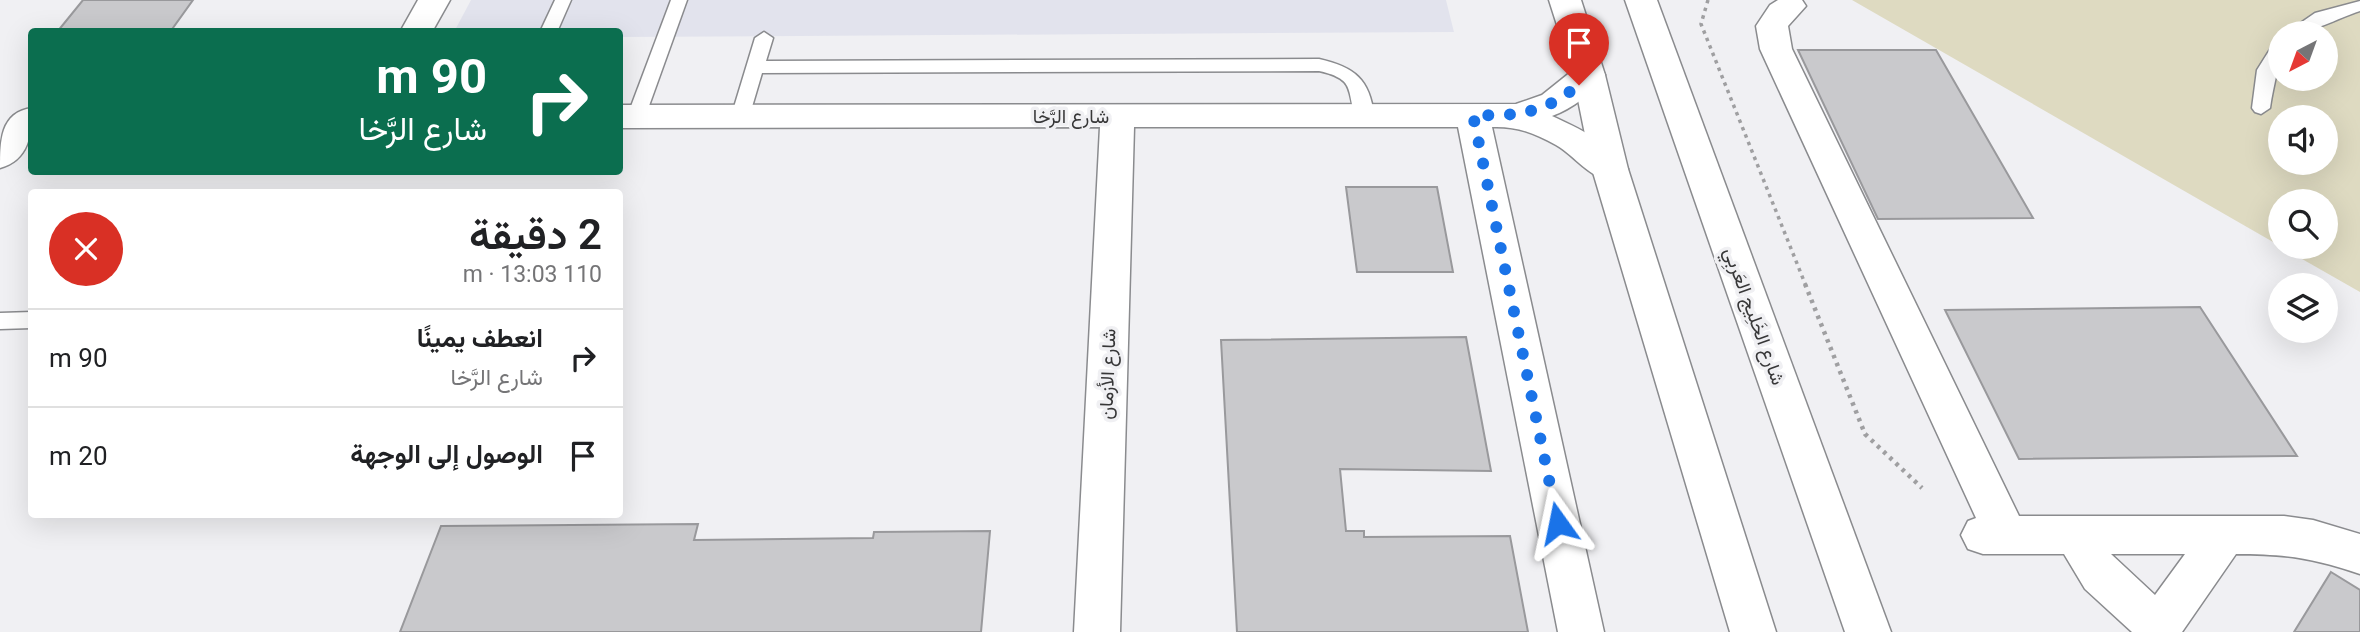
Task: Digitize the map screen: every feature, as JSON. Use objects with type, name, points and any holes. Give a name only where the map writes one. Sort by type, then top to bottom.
[{"type":"main road","points":[[418,28],[434,0]]},
{"type":"main road","points":[[1565,0],[1589,75],[1610,169],[1753,632]]},
{"type":"main road","name":"شارع الخَلِيج العَربِي","points":[[1641,0],[1868,632]]},
{"type":"main road","points":[[1790,6],[1781,12],[1772,26],[1776,49],[1994,535],[2284,535],[2313,539],[2360,554]]},
{"type":"main road","name":"شارع الرَّخا","points":[[628,117],[1522,115],[1554,103],[1589,75]]},
{"type":"main road","points":[[1473,115],[1581,632]]},
{"type":"main road","name":"شارع الرَّخا","points":[[1522,115],[1570,138],[1610,169]]},
{"type":"main road","name":"شارع الأزمان","points":[[1097,632],[1117,116]]},
{"type":"main road","points":[[0,156],[20,119]]},
{"type":"main road","points":[[2077,534],[2083,552],[2094,570],[2157,629],[2225,534]]},
{"type":"lane","points":[[550,28],[563,0]]},
{"type":"lane","points":[[628,117],[679,0]]},
{"type":"lane","points":[[2316,21],[2360,6]]},
{"type":"lane","points":[[740,117],[764,38]]},
{"type":"lane","points":[[755,67],[1319,65],[1345,72],[1355,79],[1364,97],[1365,116]]},
{"type":"lane","points":[[2261,108],[2261,88],[2268,67]]},
{"type":"lane","points":[[0,321],[28,320]]},
{"type":"path","points":[[1708,0],[1701,24],[1865,434],[1922,488]]},
{"type":"shaded area","points":[[471,0],[1446,0],[1454,32],[623,37],[623,28],[456,28]]},
{"type":"shaded area","points":[[1852,0],[2360,0],[2360,292],[2338,279],[2338,273],[2327,273],[2302,259],[2338,259],[2338,189],[2268,189],[2268,239]]},
{"type":"building","points":[[83,0],[193,0],[173,28],[60,28]]},
{"type":"building","points":[[1798,50],[1936,50],[2033,218],[1878,219]]},
{"type":"building","points":[[1346,187],[1437,187],[1453,272],[1357,272]]},
{"type":"building","points":[[2200,307],[2297,456],[2019,459],[1945,310]]},
{"type":"building","points":[[1466,337],[1491,471],[1340,469],[1346,531],[1364,531],[1364,537],[1510,536],[1528,632],[1237,632],[1221,340]]},
{"type":"building","points":[[698,524],[694,540],[873,538],[874,532],[990,531],[981,632],[400,632],[441,526]]},
{"type":"building","points":[[2331,572],[2360,590],[2360,632],[2294,632]]},
{"type":"route","points":[[1558,523],[1473,115],[1522,115],[1554,103],[1579,85]]}]
